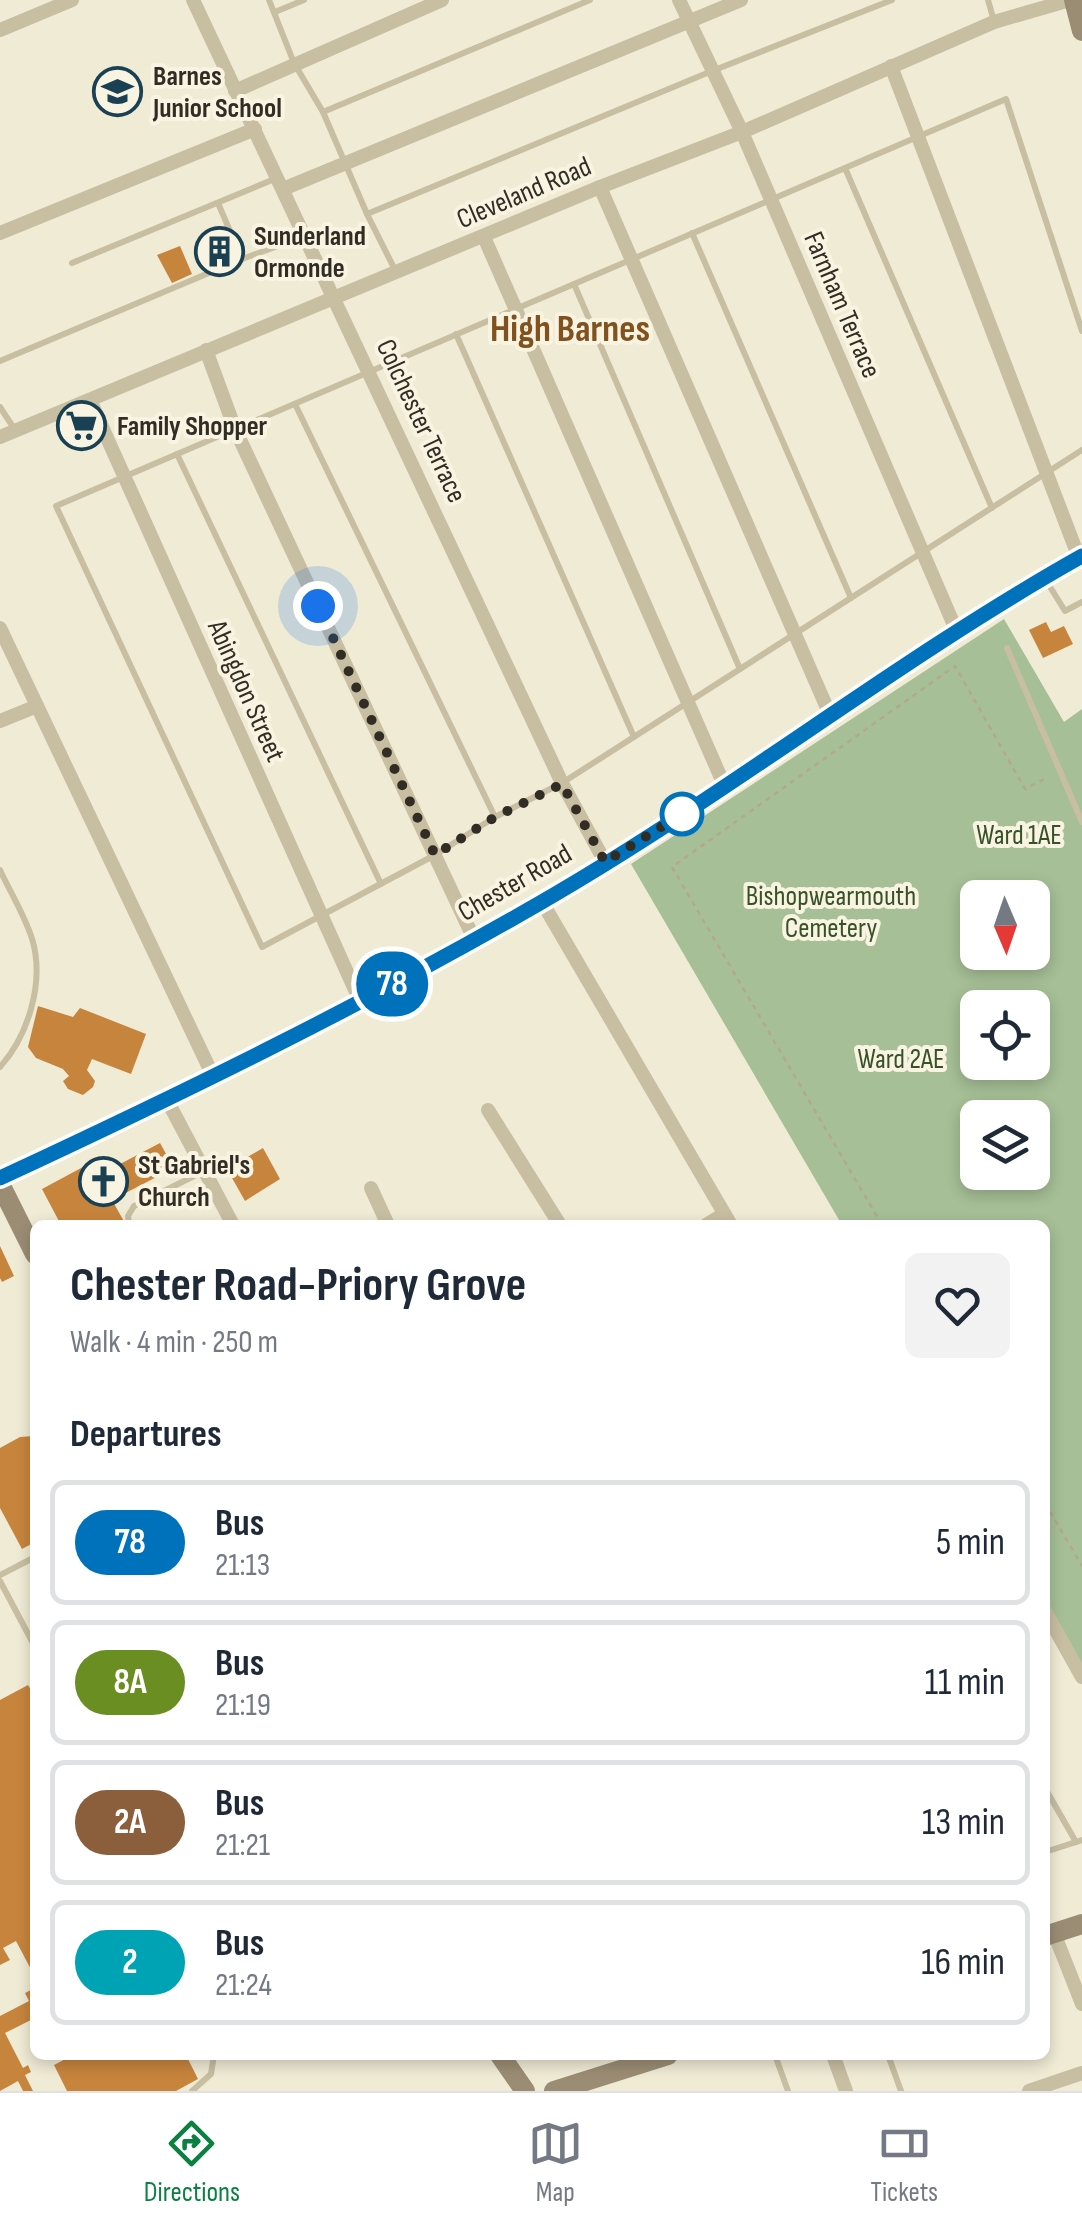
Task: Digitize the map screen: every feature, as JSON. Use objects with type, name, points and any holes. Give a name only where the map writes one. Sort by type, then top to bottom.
[{"type":"main road","name":"Chester Road","points":[[0,1181],[214,1078],[542,902],[725,787],[957,632],[1080,557]]},
{"type":"street","points":[[0,30],[72,0]]},
{"type":"street","name":"Colchester Terrace","points":[[192,0],[562,784],[605,862]]},
{"type":"street","points":[[236,90],[442,0]]},
{"type":"street","name":"Farnham Terrace","points":[[679,0],[742,132],[957,632]]},
{"type":"street","points":[[281,183],[347,163],[742,0]]},
{"type":"street","points":[[1072,0],[1082,31]]},
{"type":"street","name":"Cleveland Road","points":[[0,438],[600,187],[742,132],[994,22],[1072,0]]},
{"type":"street","points":[[891,66],[1080,557]]},
{"type":"street","points":[[0,233],[255,129]]},
{"type":"street","points":[[600,187],[831,717]]},
{"type":"street","points":[[484,237],[725,787]]},
{"type":"street","points":[[206,350],[235,429],[474,939]]},
{"type":"street","name":"Abingdon Street","points":[[90,400],[360,1001]]},
{"type":"street","points":[[0,628],[214,1078]]},
{"type":"street","points":[[0,721],[37,706]]},
{"type":"street","points":[[542,902],[728,1220]]},
{"type":"street","points":[[168,1100],[230,1220]]},
{"type":"street","points":[[488,1110],[557,1220]]},
{"type":"street","points":[[0,1181],[30,1244]]},
{"type":"street","points":[[371,1188],[386,1220]]},
{"type":"street","points":[[1050,1620],[1082,1677]]},
{"type":"street","points":[[1082,1924],[1050,1935],[1082,2004]]},
{"type":"street","points":[[503,2060],[525,2091]]},
{"type":"street","points":[[554,2091],[652,2060]]},
{"type":"street","points":[[835,2060],[846,2091]]},
{"type":"street","points":[[1029,2091],[1082,2073]]},
{"type":"lane","points":[[269,0],[294,63],[323,112],[397,274]]},
{"type":"lane","points":[[275,12],[304,0]]},
{"type":"lane","points":[[323,112],[590,0]]},
{"type":"lane","points":[[367,214],[892,0]]},
{"type":"lane","points":[[988,0],[994,22]]},
{"type":"lane","points":[[1082,331],[1006,100],[56,506],[262,948],[435,855],[495,817],[562,784],[1082,450]]},
{"type":"lane","points":[[845,168],[992,508]]},
{"type":"lane","points":[[72,263],[218,202],[281,183]]},
{"type":"lane","points":[[218,202],[242,259]]},
{"type":"lane","points":[[692,233],[851,598]]},
{"type":"lane","points":[[0,362],[242,259],[306,236]]},
{"type":"lane","points":[[574,284],[740,669]]},
{"type":"lane","points":[[456,334],[634,737]]},
{"type":"lane","points":[[295,404],[495,817]]},
{"type":"lane","points":[[0,408],[16,431]]},
{"type":"lane","points":[[177,454],[381,884]]},
{"type":"lane","points":[[1044,577],[1065,611],[1082,602]]},
{"type":"lane","points":[[1007,648],[1082,822]]},
{"type":"lane","points":[[0,870],[34,943],[35,978],[34,998],[15,1050],[0,1067]]},
{"type":"lane","points":[[128,1220],[134,1206],[204,1170]]},
{"type":"lane","points":[[30,1560],[0,1578],[30,1637]]},
{"type":"lane","points":[[1050,1796],[1079,1841],[1050,1850]]},
{"type":"lane","points":[[192,2091],[211,2074],[213,2060]]},
{"type":"lane","points":[[777,2060],[788,2091]]},
{"type":"lane","points":[[890,2060],[901,2091]]},
{"type":"path","points":[[879,1220],[672,867],[955,666],[1025,788],[1059,771]]},
{"type":"path","points":[[1050,1512],[1082,1566]]},
{"type":"green space","name":"Bishopwearmouth Cemetery","points":[[1004,619],[1064,722],[1082,709],[1082,1678],[1050,1621],[1050,1220],[839,1220],[631,864]]},
{"type":"building","name":"Sunderland Ormonde","points":[[223,244],[228,255],[216,261],[211,249]]},
{"type":"building","points":[[180,246],[192,274],[172,283],[157,255]]},
{"type":"building","points":[[1046,622],[1051,632],[1064,626],[1073,644],[1043,658],[1029,630]]},
{"type":"building","points":[[38,1006],[73,1017],[80,1008],[146,1034],[131,1074],[92,1059],[87,1070],[95,1081],[93,1087],[83,1095],[68,1089],[63,1081],[69,1076],[63,1069],[36,1058],[28,1047]]},
{"type":"building","name":"St Gabriel's Church","points":[[160,1143],[174,1168],[112,1200],[123,1220],[58,1220],[42,1189],[96,1160],[103,1173]]},
{"type":"building","points":[[263,1148],[280,1179],[245,1201],[227,1169]]},
{"type":"building","points":[[0,1246],[14,1276],[2,1282],[0,1278]]},
{"type":"building","points":[[30,1436],[30,1545],[22,1549],[0,1508],[0,1448]]},
{"type":"building","points":[[28,1685],[30,1688],[30,1968],[16,1941],[3,1948],[10,1960],[0,1965],[0,1700]]},
{"type":"building","points":[[30,1990],[30,2020],[5,2033],[23,2068],[28,2065],[31,2072],[25,2075],[33,2091],[23,2091],[18,2081],[0,2091],[0,2016],[29,2001],[25,1993]]},
{"type":"building","points":[[64,2060],[188,2060],[198,2079],[176,2091],[67,2091],[54,2065]]},
{"type":"bus line","name":"78","points":[[0,1178],[214,1078],[542,902],[725,787],[992,609],[1082,556]]},
{"type":"place","name":"Barnes Junior School","points":[[118,92]]},
{"type":"place","name":"Sunderland Ormonde","points":[[219,252]]},
{"type":"place","name":"Family Shopper","points":[[82,426]]},
{"type":"place","name":"St Gabriel's Church","points":[[103,1181]]},
{"type":"district","name":"High Barnes","points":[[570,329]]},
{"type":"route","points":[[318,606],[435,855],[495,817],[562,784],[605,862],[695,806],[682,814]]},
{"type":"park label","name":"Ward 1AE","points":[[1019,835]]},
{"type":"park label","name":"Ward 2AE","points":[[901,1059]]}]
